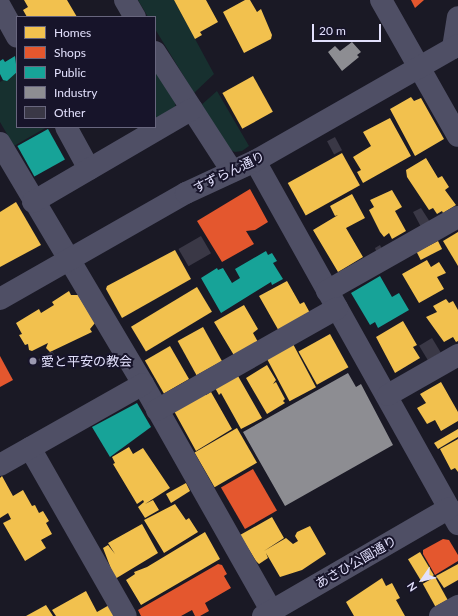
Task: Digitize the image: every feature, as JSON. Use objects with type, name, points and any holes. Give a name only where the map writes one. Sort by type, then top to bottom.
[{"type":"street","points":[[126,0],[134,16]]},
{"type":"street","points":[[381,0],[458,136]]},
{"type":"street","points":[[0,6],[16,35]]},
{"type":"street","points":[[455,47],[458,17]]},
{"type":"street","name":"すずらん通り","points":[[0,299],[186,193],[255,161],[455,47]]},
{"type":"street","points":[[156,54],[232,171]]},
{"type":"street","points":[[33,202],[192,108]]},
{"type":"street","points":[[67,128],[89,169]]},
{"type":"street","points":[[0,143],[33,202],[70,259],[143,384],[269,615]]},
{"type":"street","points":[[255,161],[332,300],[456,509]]},
{"type":"street","points":[[157,410],[332,300],[458,218]]},
{"type":"street","points":[[388,395],[458,355]]},
{"type":"street","points":[[0,465],[143,384]]},
{"type":"street","points":[[30,448],[126,616]]},
{"type":"street","name":"あさひ公園通り","points":[[269,615],[456,509]]},
{"type":"street","points":[[440,616],[458,606]]},
{"type":"green space","points":[[138,0],[174,0],[214,74],[194,93],[156,31],[156,16],[147,16]]},
{"type":"green space","points":[[156,69],[176,98],[175,107],[156,118]]},
{"type":"green space","points":[[16,73],[16,128],[45,128],[14,146],[0,122],[0,82]]},
{"type":"green space","points":[[217,91],[249,146],[242,151],[235,152],[223,147],[199,107]]},
{"type":"building: Homes","points":[[24,0],[67,0],[76,16],[26,16],[23,10],[28,7]]},
{"type":"building: Homes","points":[[174,0],[206,0],[218,22],[200,32],[202,35],[195,39]]},
{"type":"building: Homes","points":[[245,0],[250,0],[257,12],[261,9],[272,35],[271,39],[244,53],[223,12]]},
{"type":"building: Homes","points":[[253,76],[273,112],[242,129],[222,93]]},
{"type":"building: Homes","points":[[411,97],[414,101],[421,98],[444,139],[415,156],[390,109]]},
{"type":"building: Homes","points":[[390,118],[411,156],[363,183],[357,172],[361,170],[353,157],[371,146],[363,132]]},
{"type":"building: Homes","points":[[342,153],[360,185],[306,215],[288,183]]},
{"type":"building: Homes","points":[[426,158],[438,178],[442,176],[449,187],[445,190],[456,205],[443,213],[442,211],[437,214],[433,208],[429,210],[407,177],[406,170]]},
{"type":"building: Homes","points":[[392,190],[402,207],[395,211],[406,231],[392,239],[389,233],[384,237],[380,232],[369,210],[374,207],[370,200]]},
{"type":"building: Homes","points":[[352,194],[365,218],[346,228],[363,257],[338,272],[313,230],[338,215],[335,216],[330,206]]},
{"type":"building: Homes","points":[[16,202],[41,245],[0,267],[0,212]]},
{"type":"building: Homes","points":[[458,232],[458,266],[443,241]]},
{"type":"building: Homes","points":[[438,241],[442,249],[421,260],[417,252]]},
{"type":"building: Homes","points":[[175,250],[191,279],[122,318],[106,289],[107,286]]},
{"type":"building: Homes","points":[[427,260],[431,267],[439,262],[446,273],[437,277],[444,289],[419,303],[402,274]]},
{"type":"building: Homes","points":[[287,281],[300,304],[304,302],[310,313],[280,333],[259,296]]},
{"type":"building: Homes","points":[[197,287],[212,312],[146,352],[131,327]]},
{"type":"building: Homes","points":[[69,291],[71,295],[78,295],[95,323],[90,329],[92,332],[50,352],[46,348],[48,343],[32,351],[29,350],[28,344],[25,345],[19,335],[22,334],[16,323],[39,309],[41,313],[54,305],[52,302]]},
{"type":"building: Homes","points":[[446,299],[449,303],[453,301],[458,310],[458,341],[456,342],[453,337],[444,342],[426,317],[437,312],[433,306]]},
{"type":"building: Homes","points":[[244,305],[258,329],[253,333],[259,344],[235,357],[214,322]]},
{"type":"building: Homes","points":[[403,321],[417,345],[413,347],[420,358],[395,373],[376,337]]},
{"type":"building: Homes","points":[[203,327],[222,361],[197,375],[178,341]]},
{"type":"building: Homes","points":[[330,334],[348,367],[317,385],[299,351]]},
{"type":"building: Homes","points":[[293,344],[316,387],[290,401],[267,358]]},
{"type":"building: Homes","points":[[170,346],[189,379],[164,393],[145,360]]},
{"type":"building: Homes","points":[[267,365],[276,380],[273,384],[276,382],[285,399],[283,401],[285,403],[267,414],[246,378]]},
{"type":"building: Homes","points":[[238,376],[262,418],[241,429],[221,393],[219,395],[214,386]]},
{"type":"building: Homes","points":[[441,382],[458,412],[458,421],[441,431],[435,420],[427,424],[417,408],[426,403],[420,394]]},
{"type":"building: Homes","points":[[211,392],[232,429],[196,451],[174,411],[204,393],[206,395]]},
{"type":"building: Homes","points":[[237,428],[257,463],[215,487],[195,452]]},
{"type":"building: Homes","points":[[458,429],[458,437],[438,449],[434,443]]},
{"type":"building: Homes","points":[[458,439],[458,472],[455,468],[451,470],[440,449]]},
{"type":"building: Homes","points":[[129,447],[133,454],[143,448],[170,488],[145,504],[153,500],[159,510],[145,518],[138,507],[144,502],[143,500],[137,504],[113,464],[115,463],[112,457]]},
{"type":"building: Homes","points":[[2,476],[13,496],[23,490],[32,506],[35,505],[39,513],[43,511],[49,521],[46,523],[52,534],[41,540],[46,548],[25,561],[3,523],[11,519],[8,513],[0,518],[0,478]]},
{"type":"building: Homes","points":[[186,483],[190,491],[171,503],[166,494]]},
{"type":"building: Homes","points":[[175,504],[186,520],[189,518],[198,532],[164,553],[144,520]]},
{"type":"building: Homes","points":[[272,517],[284,538],[264,551],[286,538],[293,544],[298,541],[295,536],[297,532],[310,526],[326,554],[302,570],[280,577],[266,553],[268,558],[259,564],[240,535]]},
{"type":"building: Homes","points":[[142,524],[158,553],[115,579],[103,548],[108,545],[115,554],[108,543]]},
{"type":"building: Homes","points":[[205,532],[220,559],[141,605],[126,580],[135,574],[134,572],[147,567]]},
{"type":"building: Homes","points":[[420,552],[434,575],[422,582],[408,559]]},
{"type":"building: Homes","points":[[458,564],[458,580],[444,588],[436,576]]},
{"type":"building: Homes","points":[[435,577],[448,600],[435,607],[423,584]]},
{"type":"building: Homes","points":[[382,578],[386,586],[392,583],[400,598],[396,600],[405,616],[354,616],[346,602]]},
{"type":"building: Homes","points":[[86,591],[97,612],[111,604],[118,616],[56,616],[52,610]]},
{"type":"building: Homes","points":[[46,605],[53,616],[26,616]]},
{"type":"building: Shops","points":[[411,0],[424,0],[415,8]]},
{"type":"building: Shops","points":[[250,189],[268,222],[255,230],[246,231],[254,244],[222,262],[197,221]]},
{"type":"building: Shops","points":[[0,356],[13,380],[0,387]]},
{"type":"building: Shops","points":[[253,469],[277,511],[245,529],[221,488]]},
{"type":"building: Shops","points":[[443,539],[449,540],[458,555],[458,561],[435,575],[423,554],[423,550]]},
{"type":"building: Shops","points":[[218,564],[222,565],[227,574],[224,576],[231,588],[205,603],[209,611],[200,616],[195,616],[192,610],[181,616],[141,616],[138,610]]},
{"type":"building: Public","points":[[15,56],[16,73],[7,81],[3,80],[0,74],[0,61],[3,59],[5,62]]},
{"type":"building: Public","points":[[48,129],[65,160],[34,177],[17,146]]},
{"type":"building: Public","points":[[266,251],[268,255],[272,253],[277,261],[273,263],[283,279],[272,285],[271,282],[221,313],[201,278],[217,268],[218,270],[223,268],[232,283],[240,278],[235,269]]},
{"type":"building: Public","points":[[380,276],[392,297],[399,293],[409,310],[378,328],[375,322],[370,325],[351,293]]},
{"type":"building: Public","points":[[137,403],[151,427],[110,457],[92,427]]},
{"type":"building: Industry","points":[[352,42],[361,52],[357,55],[359,57],[342,71],[328,52],[335,46],[340,51]]},
{"type":"building: Industry","points":[[348,373],[356,387],[361,384],[393,445],[285,506],[243,432]]},
{"type":"building: Other","points":[[335,137],[342,150],[334,154],[327,141]]},
{"type":"building: Other","points":[[421,208],[430,222],[421,227],[413,212]]},
{"type":"building: Other","points":[[201,236],[211,253],[188,266],[178,249]]},
{"type":"building: Other","points":[[380,245],[383,251],[377,254],[375,248]]},
{"type":"building: Other","points":[[432,338],[441,353],[428,360],[419,346]]},
{"type":"building: Other","points":[[52,351],[55,356],[41,364],[38,359]]},
{"type":"place","name":"愛と平安の教会","points":[[33,361]]}]
